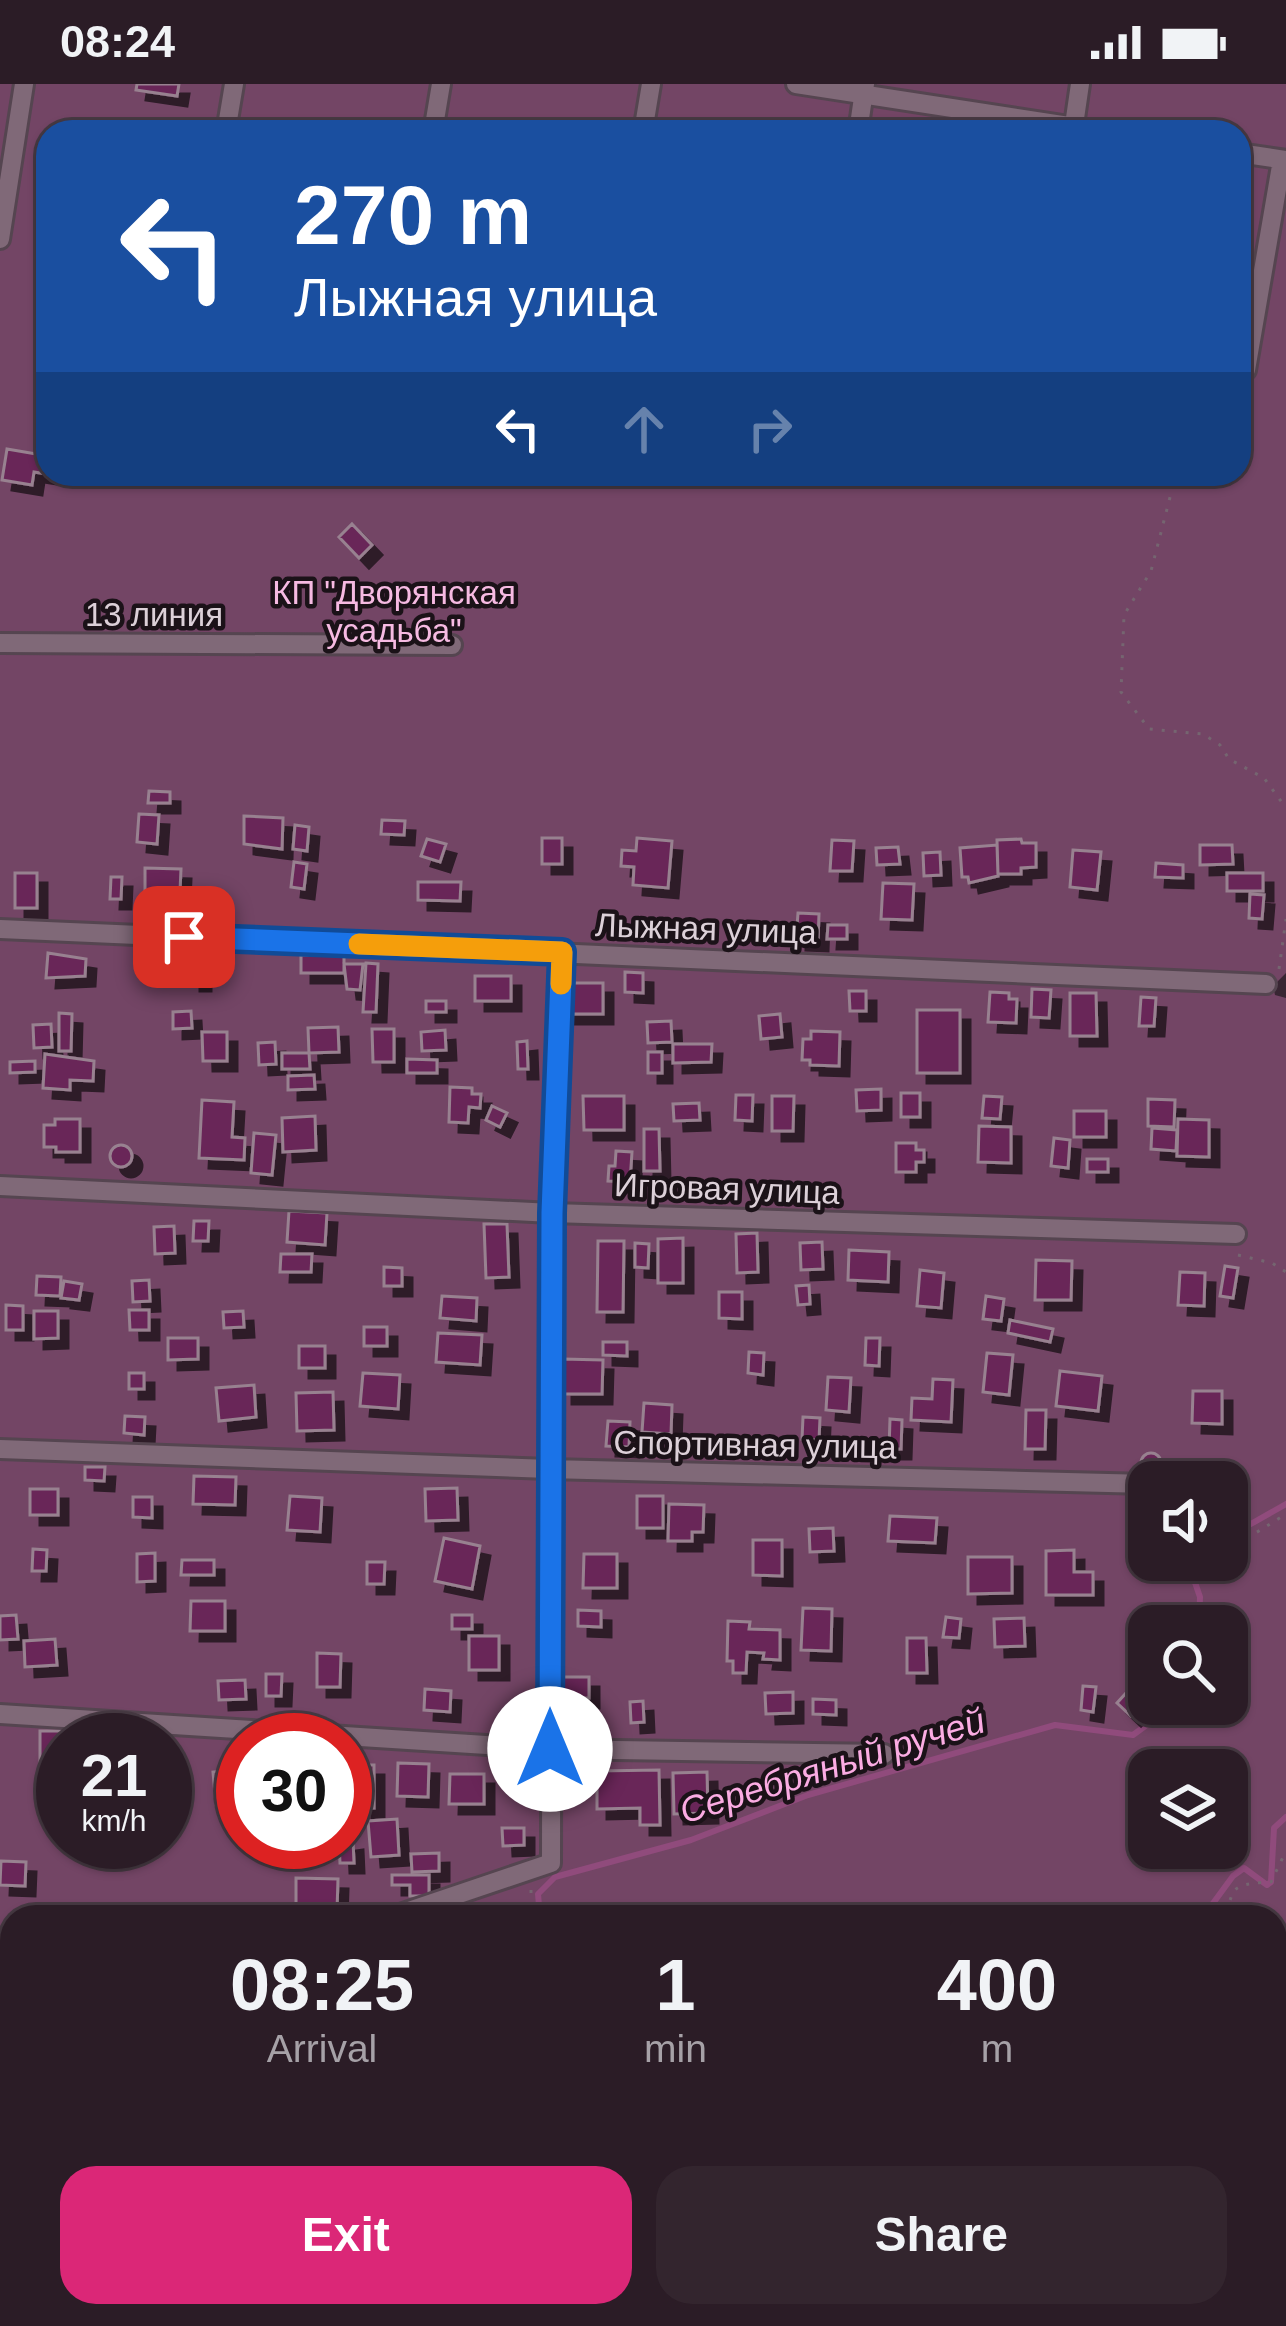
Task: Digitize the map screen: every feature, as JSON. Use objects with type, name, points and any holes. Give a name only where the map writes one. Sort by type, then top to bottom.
[{"type":"street","points":[[0,239],[24,84]]},
{"type":"street","points":[[228,120],[234,84]]},
{"type":"street","points":[[435,120],[441,84]]},
{"type":"street","points":[[645,120],[651,84]]},
{"type":"street","points":[[796,84],[864,89],[1026,120]]},
{"type":"street","points":[[1074,120],[1080,84]]},
{"type":"street","points":[[860,120],[864,89]]},
{"type":"street","points":[[1251,155],[1284,160],[1251,342]]},
{"type":"street","name":"13 линия","points":[[0,644],[452,645]]},
{"type":"street","name":"Лыжная улица","points":[[0,929],[1266,984]]},
{"type":"street","points":[[427,1905],[551,1864],[552,1213],[562,952]]},
{"type":"street","name":"Игровая улица","points":[[0,1186],[552,1213],[1230,1234]]},
{"type":"street","name":"Спортивная улица","points":[[0,1450],[1128,1483]]},
{"type":"street","points":[[0,1714],[550,1749],[884,1754]]},
{"type":"path","points":[[1173,486],[1151,571],[1124,615],[1120,692],[1149,729],[1203,734],[1220,745],[1229,759],[1264,778],[1286,808]]},
{"type":"path","points":[[1266,984],[1273,980],[1282,959],[1286,919]]},
{"type":"path","points":[[1230,1234],[1239,1255],[1286,1272]]},
{"type":"path","points":[[1248,1538],[1286,1514]]},
{"type":"path","points":[[1228,1905],[1236,1886],[1270,1882],[1286,1852]]},
{"type":"path","points":[[531,1870],[531,1905]]},
{"type":"green space","name":"КП \"Дворянская усадьба\"","points":[[0,84],[1286,84],[1286,973],[1273,986],[1275,995],[1286,998],[1286,1905],[0,1905]]},
{"type":"building","points":[[137,84],[179,84],[177,96],[136,90]]},
{"type":"building","points":[[7,449],[36,454],[32,485],[2,480]]},
{"type":"building","points":[[352,524],[372,545],[359,558],[339,537]]},
{"type":"building","points":[[149,791],[170,792],[170,803],[148,803]]},
{"type":"building","points":[[139,814],[159,815],[157,844],[137,842]]},
{"type":"building","points":[[244,816],[283,818],[282,849],[244,844]]},
{"type":"building","points":[[382,820],[405,821],[404,835],[381,834]]},
{"type":"building","points":[[295,825],[309,827],[307,851],[293,849]]},
{"type":"building","points":[[542,838],[562,838],[562,864],[542,864]]},
{"type":"building","points":[[637,838],[672,841],[668,888],[633,885],[634,867],[621,866],[622,850],[636,851]]},
{"type":"building","points":[[427,839],[446,844],[440,862],[421,856]]},
{"type":"building","points":[[1021,839],[1022,843],[1036,843],[1036,867],[1021,868],[1021,874],[998,874],[997,840]]},
{"type":"building","points":[[832,840],[854,841],[852,871],[830,871]]},
{"type":"building","points":[[997,845],[998,876],[969,883],[968,877],[962,877],[960,848]]},
{"type":"building","points":[[1200,845],[1232,845],[1233,864],[1200,865]]},
{"type":"building","points":[[898,847],[900,864],[877,865],[876,848]]},
{"type":"building","points":[[1073,850],[1101,852],[1097,890],[1070,887]]},
{"type":"building","points":[[940,852],[941,875],[924,876],[923,853]]},
{"type":"building","points":[[294,862],[307,864],[304,889],[291,887]]},
{"type":"building","points":[[1156,863],[1183,865],[1183,878],[1155,877]]},
{"type":"building","points":[[145,868],[181,869],[180,891],[171,891],[171,898],[155,898],[155,891],[145,890]]},
{"type":"building","points":[[15,873],[37,873],[37,908],[15,908]]},
{"type":"building","points":[[1227,873],[1263,873],[1263,891],[1227,891]]},
{"type":"building","points":[[111,877],[122,877],[121,899],[110,899]]},
{"type":"building","points":[[418,882],[461,882],[460,901],[418,900]]},
{"type":"building","points":[[883,883],[914,884],[912,920],[881,919]]},
{"type":"building","points":[[193,893],[216,893],[215,917],[192,917]]},
{"type":"building","points":[[1250,894],[1264,895],[1262,919],[1249,918]]},
{"type":"building","points":[[798,913],[819,914],[818,941],[796,940]]},
{"type":"building","points":[[828,925],[847,925],[847,939],[827,939]]},
{"type":"building","points":[[48,953],[86,959],[85,976],[46,978]]},
{"type":"building","points":[[301,955],[344,955],[344,973],[301,973]]},
{"type":"building","points":[[167,957],[201,958],[201,981],[190,981],[190,974],[167,974]]},
{"type":"building","points":[[366,963],[378,964],[376,1012],[363,1012]]},
{"type":"building","points":[[344,964],[363,964],[360,990],[347,989]]},
{"type":"building","points":[[625,972],[643,973],[643,993],[625,992]]},
{"type":"building","points":[[475,976],[511,976],[511,1001],[475,1001]]},
{"type":"building","points":[[563,983],[603,983],[603,1014],[563,1014]]},
{"type":"building","points":[[1032,989],[1051,990],[1049,1018],[1031,1017]]},
{"type":"building","points":[[849,991],[866,991],[866,1011],[850,1011]]},
{"type":"building","points":[[990,992],[1009,993],[1009,999],[1017,999],[1016,1023],[988,1022]]},
{"type":"building","points":[[1070,993],[1096,993],[1097,1036],[1070,1036]]},
{"type":"building","points":[[1141,997],[1156,998],[1154,1026],[1139,1026]]},
{"type":"building","points":[[426,1001],[446,1001],[446,1012],[426,1012]]},
{"type":"building","points":[[917,1010],[960,1010],[960,1073],[917,1073]]},
{"type":"building","points":[[191,1011],[192,1028],[173,1029],[173,1012]]},
{"type":"building","points":[[59,1013],[72,1014],[71,1051],[59,1051]]},
{"type":"building","points":[[780,1014],[782,1037],[761,1039],[759,1016]]},
{"type":"building","points":[[671,1021],[672,1042],[648,1043],[647,1022]]},
{"type":"building","points":[[51,1024],[52,1047],[34,1048],[33,1025]]},
{"type":"building","points":[[338,1027],[339,1052],[309,1053],[308,1028]]},
{"type":"building","points":[[372,1029],[394,1029],[394,1062],[373,1062]]},
{"type":"building","points":[[445,1030],[446,1050],[422,1051],[421,1032]]},
{"type":"building","points":[[811,1031],[840,1032],[839,1066],[810,1065],[810,1060],[802,1060],[803,1039],[811,1039]]},
{"type":"building","points":[[202,1032],[227,1032],[227,1061],[203,1061]]},
{"type":"building","points":[[527,1041],[528,1069],[518,1069],[517,1042]]},
{"type":"building","points":[[275,1042],[276,1064],[259,1065],[258,1043]]},
{"type":"building","points":[[673,1044],[712,1044],[711,1062],[673,1063]]},
{"type":"building","points":[[648,1052],[662,1052],[662,1073],[648,1073]]},
{"type":"building","points":[[282,1053],[309,1053],[310,1069],[282,1069]]},
{"type":"building","points":[[45,1054],[94,1061],[93,1081],[70,1080],[70,1090],[43,1088]]},
{"type":"building","points":[[407,1059],[437,1060],[437,1073],[407,1073]]},
{"type":"building","points":[[35,1061],[35,1072],[10,1073],[10,1062]]},
{"type":"building","points":[[314,1075],[315,1089],[288,1090],[288,1076]]},
{"type":"building","points":[[450,1087],[472,1088],[472,1094],[481,1094],[480,1108],[469,1107],[468,1123],[449,1122]]},
{"type":"building","points":[[881,1089],[881,1110],[857,1111],[856,1090]]},
{"type":"building","points":[[901,1093],[920,1093],[920,1117],[901,1117]]},
{"type":"building","points":[[736,1095],[753,1095],[752,1121],[735,1120]]},
{"type":"building","points":[[583,1096],[624,1096],[624,1130],[584,1130]]},
{"type":"building","points":[[772,1096],[794,1096],[793,1131],[772,1131]]},
{"type":"building","points":[[984,1096],[1002,1097],[1000,1119],[982,1118]]},
{"type":"building","points":[[1148,1099],[1175,1100],[1174,1127],[1148,1126]]},
{"type":"building","points":[[202,1100],[234,1102],[232,1137],[245,1138],[244,1160],[199,1158]]},
{"type":"building","points":[[699,1103],[700,1120],[674,1121],[673,1104]]},
{"type":"building","points":[[492,1106],[507,1113],[500,1127],[486,1120]]},
{"type":"building","points":[[1074,1111],[1106,1111],[1106,1137],[1074,1137]]},
{"type":"building","points":[[315,1116],[316,1150],[283,1152],[282,1118]]},
{"type":"building","points":[[55,1119],[80,1119],[80,1152],[44,1147],[44,1125],[55,1125]]},
{"type":"building","points":[[1178,1119],[1209,1120],[1209,1157],[1177,1156]]},
{"type":"building","points":[[979,1126],[1011,1127],[1011,1163],[978,1162]]},
{"type":"building","points":[[1152,1128],[1177,1130],[1176,1151],[1151,1149]]},
{"type":"building","points":[[644,1129],[659,1129],[660,1171],[644,1171]]},
{"type":"building","points":[[254,1133],[276,1135],[272,1175],[251,1173]]},
{"type":"building","points":[[1054,1138],[1070,1140],[1068,1168],[1051,1166]]},
{"type":"building","points":[[896,1143],[916,1143],[916,1150],[924,1150],[924,1162],[916,1162],[916,1172],[896,1172]]},
{"type":"building","points":[[121,1145],[132,1156],[121,1167],[110,1156]]},
{"type":"building","points":[[616,1151],[632,1152],[630,1182],[608,1181]]},
{"type":"building","points":[[1087,1159],[1108,1159],[1108,1172],[1087,1172]]},
{"type":"building","points":[[289,1211],[327,1213],[325,1245],[287,1242]]},
{"type":"building","points":[[194,1221],[209,1221],[208,1241],[193,1241]]},
{"type":"building","points":[[484,1224],[507,1224],[509,1277],[486,1278]]},
{"type":"building","points":[[174,1226],[175,1253],[155,1254],[154,1227]]},
{"type":"building","points":[[757,1233],[758,1272],[737,1273],[736,1234]]},
{"type":"building","points":[[683,1238],[683,1283],[658,1283],[658,1239]]},
{"type":"building","points":[[598,1241],[624,1241],[623,1312],[597,1312]]},
{"type":"building","points":[[822,1242],[823,1269],[801,1270],[800,1243]]},
{"type":"building","points":[[635,1243],[649,1244],[648,1268],[635,1267]]},
{"type":"building","points":[[849,1250],[889,1252],[888,1282],[848,1280]]},
{"type":"building","points":[[281,1254],[312,1254],[311,1272],[280,1272]]},
{"type":"building","points":[[1036,1260],[1072,1261],[1071,1300],[1035,1300]]},
{"type":"building","points":[[1225,1266],[1238,1268],[1233,1298],[1220,1296]]},
{"type":"building","points":[[384,1267],[402,1268],[402,1286],[384,1286]]},
{"type":"building","points":[[920,1270],[944,1273],[941,1308],[917,1306]]},
{"type":"building","points":[[1180,1272],[1205,1273],[1204,1306],[1178,1305]]},
{"type":"building","points":[[37,1276],[61,1277],[60,1296],[36,1295]]},
{"type":"building","points":[[149,1280],[150,1301],[133,1302],[132,1281]]},
{"type":"building","points":[[64,1281],[82,1284],[79,1300],[61,1298]]},
{"type":"building","points":[[809,1285],[810,1304],[798,1305],[796,1286]]},
{"type":"building","points":[[719,1292],[742,1292],[742,1319],[719,1318]]},
{"type":"building","points":[[442,1296],[477,1298],[476,1321],[440,1318]]},
{"type":"building","points":[[986,1296],[1004,1299],[1001,1321],[983,1319]]},
{"type":"building","points":[[6,1305],[23,1306],[23,1330],[6,1330]]},
{"type":"building","points":[[129,1310],[149,1310],[149,1330],[130,1330]]},
{"type":"building","points":[[34,1311],[58,1311],[58,1338],[34,1339]]},
{"type":"building","points":[[243,1311],[244,1327],[224,1328],[223,1312]]},
{"type":"building","points":[[1010,1320],[1053,1329],[1050,1342],[1008,1333]]},
{"type":"building","points":[[364,1327],[387,1327],[387,1346],[364,1346]]},
{"type":"building","points":[[438,1333],[482,1335],[480,1365],[436,1362]]},
{"type":"building","points":[[168,1338],[198,1338],[198,1359],[168,1360]]},
{"type":"building","points":[[866,1338],[880,1338],[879,1366],[865,1365]]},
{"type":"building","points":[[603,1342],[627,1342],[627,1356],[603,1355]]},
{"type":"building","points":[[299,1346],[325,1346],[325,1368],[299,1368]]},
{"type":"building","points":[[749,1352],[764,1353],[763,1375],[748,1373]]},
{"type":"building","points":[[987,1353],[1013,1355],[1009,1395],[983,1392]]},
{"type":"building","points":[[562,1359],[603,1360],[602,1394],[562,1394]]},
{"type":"building","points":[[1060,1371],[1102,1376],[1098,1411],[1056,1406]]},
{"type":"building","points":[[129,1373],[144,1373],[144,1389],[129,1389]]},
{"type":"building","points":[[363,1373],[400,1375],[398,1409],[360,1406]]},
{"type":"building","points":[[828,1377],[851,1378],[849,1412],[826,1410]]},
{"type":"building","points":[[933,1379],[953,1380],[951,1422],[911,1420],[912,1398],[932,1399]]},
{"type":"building","points":[[254,1385],[256,1417],[219,1421],[216,1388]]},
{"type":"building","points":[[1193,1391],[1222,1391],[1222,1424],[1192,1423]]},
{"type":"building","points":[[333,1392],[334,1430],[297,1431],[296,1393]]},
{"type":"building","points":[[644,1403],[672,1405],[671,1434],[642,1432]]},
{"type":"building","points":[[1026,1410],[1046,1410],[1045,1449],[1025,1449]]},
{"type":"building","points":[[125,1416],[145,1417],[144,1435],[124,1433]]},
{"type":"building","points":[[803,1417],[820,1418],[819,1440],[802,1439]]},
{"type":"building","points":[[890,1419],[902,1420],[901,1449],[889,1449]]},
{"type":"building","points":[[608,1421],[630,1422],[629,1447],[606,1446]]},
{"type":"building","points":[[1151,1453],[1160,1461],[1142,1461]]},
{"type":"building","points":[[85,1467],[105,1467],[104,1481],[85,1480]]},
{"type":"building","points":[[194,1476],[236,1477],[235,1505],[193,1504]]},
{"type":"building","points":[[457,1488],[458,1520],[426,1521],[425,1489]]},
{"type":"building","points":[[30,1489],[58,1489],[58,1515],[30,1515]]},
{"type":"building","points":[[290,1496],[322,1498],[320,1532],[287,1530]]},
{"type":"building","points":[[637,1496],[663,1496],[663,1528],[637,1528]]},
{"type":"building","points":[[133,1497],[152,1497],[152,1518],[133,1517]]},
{"type":"building","points":[[669,1504],[704,1505],[703,1532],[692,1532],[692,1541],[668,1541]]},
{"type":"building","points":[[890,1516],[937,1518],[935,1543],[888,1541]]},
{"type":"building","points":[[833,1528],[834,1551],[810,1552],[809,1529]]},
{"type":"building","points":[[444,1538],[480,1546],[472,1589],[435,1581]]},
{"type":"building","points":[[753,1540],[782,1540],[782,1576],[753,1575]]},
{"type":"building","points":[[33,1549],[47,1550],[46,1571],[32,1571]]},
{"type":"building","points":[[1074,1550],[1074,1572],[1093,1572],[1093,1595],[1046,1595],[1046,1551]]},
{"type":"building","points":[[155,1553],[155,1581],[137,1582],[137,1554]]},
{"type":"building","points":[[584,1554],[617,1554],[617,1588],[583,1588]]},
{"type":"building","points":[[968,1557],[1012,1557],[1012,1593],[968,1594]]},
{"type":"building","points":[[182,1560],[214,1560],[214,1575],[181,1575]]},
{"type":"building","points":[[367,1562],[385,1562],[384,1584],[367,1584]]},
{"type":"building","points":[[191,1601],[225,1601],[225,1631],[190,1631]]},
{"type":"building","points":[[803,1608],[832,1609],[831,1651],[801,1650]]},
{"type":"building","points":[[578,1610],[601,1611],[601,1627],[578,1626]]},
{"type":"building","points":[[16,1615],[18,1639],[0,1640],[0,1616]]},
{"type":"building","points":[[452,1615],[472,1615],[472,1629],[452,1629]]},
{"type":"building","points":[[946,1617],[961,1619],[959,1638],[943,1637]]},
{"type":"building","points":[[1024,1618],[1025,1646],[995,1647],[994,1619]]},
{"type":"building","points":[[728,1621],[750,1622],[749,1629],[780,1630],[780,1660],[747,1652],[746,1673],[733,1673],[733,1661],[727,1661]]},
{"type":"building","points":[[469,1636],[499,1636],[499,1670],[469,1670]]},
{"type":"building","points":[[907,1638],[926,1638],[927,1673],[907,1673]]},
{"type":"building","points":[[55,1639],[57,1665],[25,1667],[24,1641]]},
{"type":"building","points":[[317,1653],[341,1654],[340,1687],[317,1687]]},
{"type":"building","points":[[266,1674],[282,1674],[281,1696],[266,1696]]},
{"type":"building","points":[[560,1677],[589,1677],[589,1698],[559,1698]]},
{"type":"building","points":[[245,1680],[246,1699],[219,1700],[218,1681]]},
{"type":"building","points":[[1083,1686],[1096,1687],[1093,1712],[1081,1710]]},
{"type":"building","points":[[425,1689],[451,1691],[450,1712],[424,1710]]},
{"type":"building","points":[[793,1692],[793,1713],[766,1714],[765,1693]]},
{"type":"building","points":[[1127,1692],[1128,1713],[1117,1703]]},
{"type":"building","points":[[813,1699],[836,1700],[836,1715],[813,1714]]},
{"type":"building","points":[[643,1701],[644,1722],[631,1723],[630,1702]]},
{"type":"building","points":[[398,1763],[429,1764],[428,1797],[397,1796]]},
{"type":"building","points":[[659,1770],[660,1825],[640,1825],[640,1808],[597,1809],[597,1771]]},
{"type":"building","points":[[707,1772],[708,1813],[674,1814],[673,1773]]},
{"type":"building","points":[[450,1774],[484,1774],[484,1804],[449,1804]]},
{"type":"building","points":[[397,1819],[399,1855],[372,1857],[372,1821]]},
{"type":"building","points":[[502,1828],[524,1828],[524,1845],[503,1846]]},
{"type":"building","points":[[439,1853],[439,1871],[412,1872],[411,1854]]},
{"type":"building","points":[[1,1861],[26,1862],[25,1886],[0,1885]]},
{"type":"building","points":[[392,1875],[429,1875],[429,1896],[410,1896],[410,1885],[392,1885]]},
{"type":"building","points":[[296,1878],[338,1879],[337,1905],[296,1905]]},
{"type":"waterway","name":"Серебряный ручей","points":[[1248,1527],[1286,1504]]},
{"type":"waterway","name":"Серебряный ручей","points":[[1194,1581],[1200,1605]]},
{"type":"waterway","name":"Серебряный ручей","points":[[539,1905],[538,1894],[555,1877],[691,1840],[808,1795],[1055,1725],[1133,1735],[1147,1725]]},
{"type":"waterway","name":"Серебряный ручей","points":[[1212,1905],[1244,1868],[1267,1885],[1271,1882],[1274,1828],[1286,1817]]},
{"type":"slow traffic","points":[[359,944],[562,952],[561,984]]},
{"type":"route","points":[[184,937],[562,952],[552,1213],[550,1749]]}]
